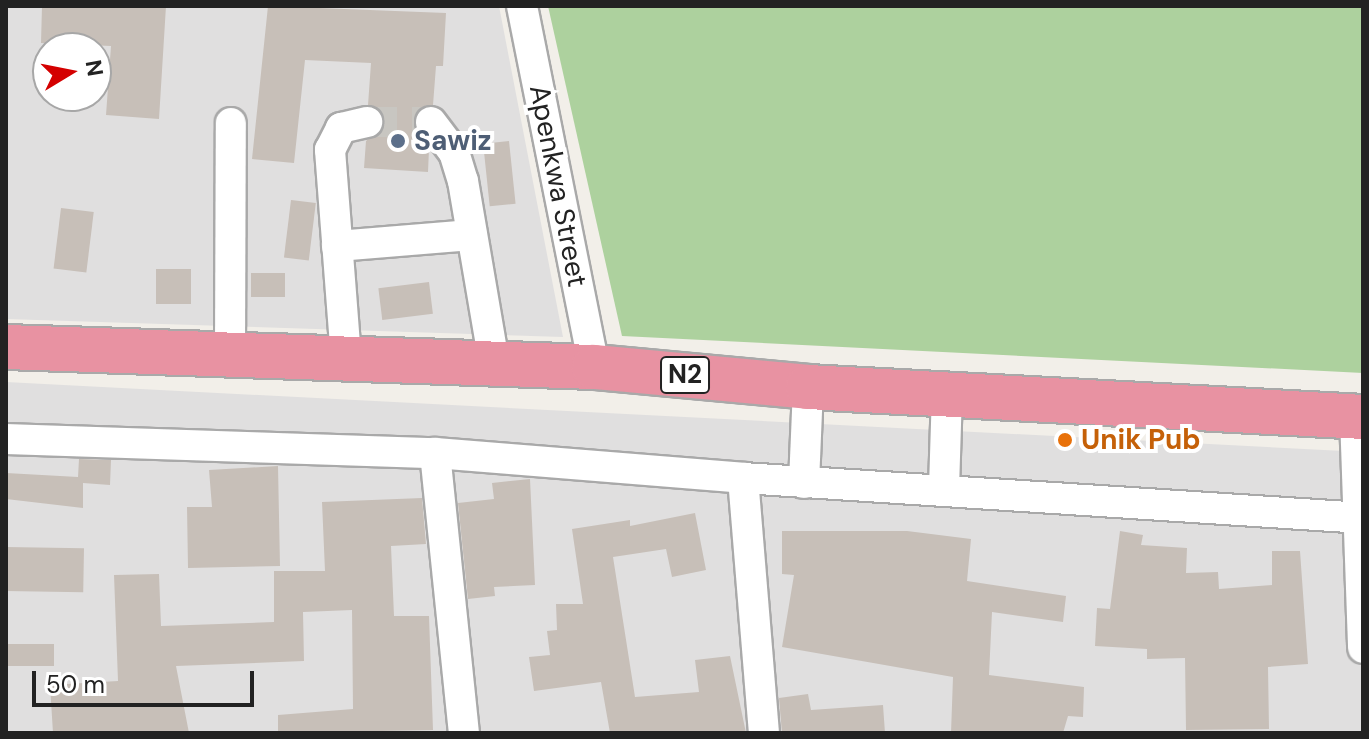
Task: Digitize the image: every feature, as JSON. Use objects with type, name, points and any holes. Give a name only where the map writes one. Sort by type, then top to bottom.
[{"type":"highway","name":"N2","points":[[6,347],[594,367],[808,387],[1359,416]]},
{"type":"street","name":"Apenkwa Street","points":[[522,6],[594,367]]},
{"type":"street","points":[[346,358],[330,150],[341,128],[367,122]]},
{"type":"street","points":[[431,122],[454,152],[494,363]]},
{"type":"street","points":[[230,355],[231,123]]},
{"type":"street","points":[[337,246],[472,235]]},
{"type":"street","points":[[804,483],[808,387]]},
{"type":"street","points":[[944,488],[947,394]]},
{"type":"street","points":[[1359,416],[1363,648]]},
{"type":"street","points":[[6,439],[435,453],[804,483],[944,488],[1360,517]]},
{"type":"street","points":[[435,453],[464,733]]},
{"type":"street","points":[[743,478],[764,733]]},
{"type":"shaded area","points":[[6,6],[499,6],[563,337],[6,319]]},
{"type":"shaded area","points":[[6,382],[1363,452],[1363,733],[6,733]]},
{"type":"green space","points":[[548,6],[1363,6],[1363,373],[622,336]]},
{"type":"building","points":[[42,6],[166,6],[159,119],[106,115],[106,112],[112,112],[112,32],[41,32]]},
{"type":"building","points":[[268,6],[446,13],[443,66],[436,66],[433,105],[420,108],[413,124],[429,149],[428,172],[364,168],[366,141],[384,126],[381,110],[368,105],[371,63],[305,60],[294,163],[252,159]]},
{"type":"building","points":[[509,141],[516,204],[490,206],[483,144]]},
{"type":"building","points":[[291,200],[316,203],[309,261],[284,258]]},
{"type":"building","points":[[61,208],[94,212],[86,273],[54,269]]},
{"type":"building","points":[[156,269],[191,269],[191,304],[156,304]]},
{"type":"building","points":[[251,273],[285,273],[285,297],[251,297]]},
{"type":"building","points":[[429,282],[433,314],[382,320],[378,288]]},
{"type":"building","points":[[79,459],[111,460],[110,485],[83,483],[83,508],[6,499],[6,473],[78,477]]},
{"type":"building","points":[[278,466],[280,566],[188,568],[187,507],[212,507],[209,470]]},
{"type":"building","points":[[530,479],[535,585],[494,587],[495,596],[468,599],[458,503],[494,499],[492,483]]},
{"type":"building","points":[[422,498],[426,544],[391,546],[394,616],[429,616],[433,730],[278,733],[278,715],[353,709],[352,610],[303,612],[304,661],[176,666],[189,733],[53,733],[50,685],[118,681],[114,575],[159,574],[161,626],[274,622],[274,571],[325,571],[322,502]]},
{"type":"building","points":[[695,513],[706,570],[672,577],[666,549],[613,557],[635,697],[699,692],[695,660],[730,656],[746,733],[610,733],[601,682],[534,691],[529,657],[550,655],[547,631],[557,630],[556,604],[583,604],[572,529],[630,520],[630,526]]},
{"type":"building","points":[[782,531],[907,531],[971,539],[967,581],[1066,596],[1063,622],[992,612],[989,675],[1084,687],[1083,717],[1068,716],[1063,733],[951,733],[953,677],[782,647],[794,575],[782,574]]},
{"type":"building","points":[[1120,531],[1143,535],[1141,545],[1187,548],[1186,573],[1218,572],[1219,589],[1272,585],[1272,551],[1300,551],[1308,664],[1268,667],[1269,729],[1186,730],[1185,658],[1147,659],[1147,649],[1095,646],[1097,608],[1110,609]]},
{"type":"building","points":[[6,547],[84,548],[83,592],[6,591]]},
{"type":"building","points":[[6,644],[54,644],[54,666],[6,666]]},
{"type":"building","points":[[808,694],[811,710],[883,705],[885,733],[782,733],[779,698]]},
{"type":"tunnel","points":[[367,122],[431,122]]},
{"type":"place","name":"Sawiz","points":[[398,141]]},
{"type":"place","name":"Unik Pub","points":[[1065,440]]}]
